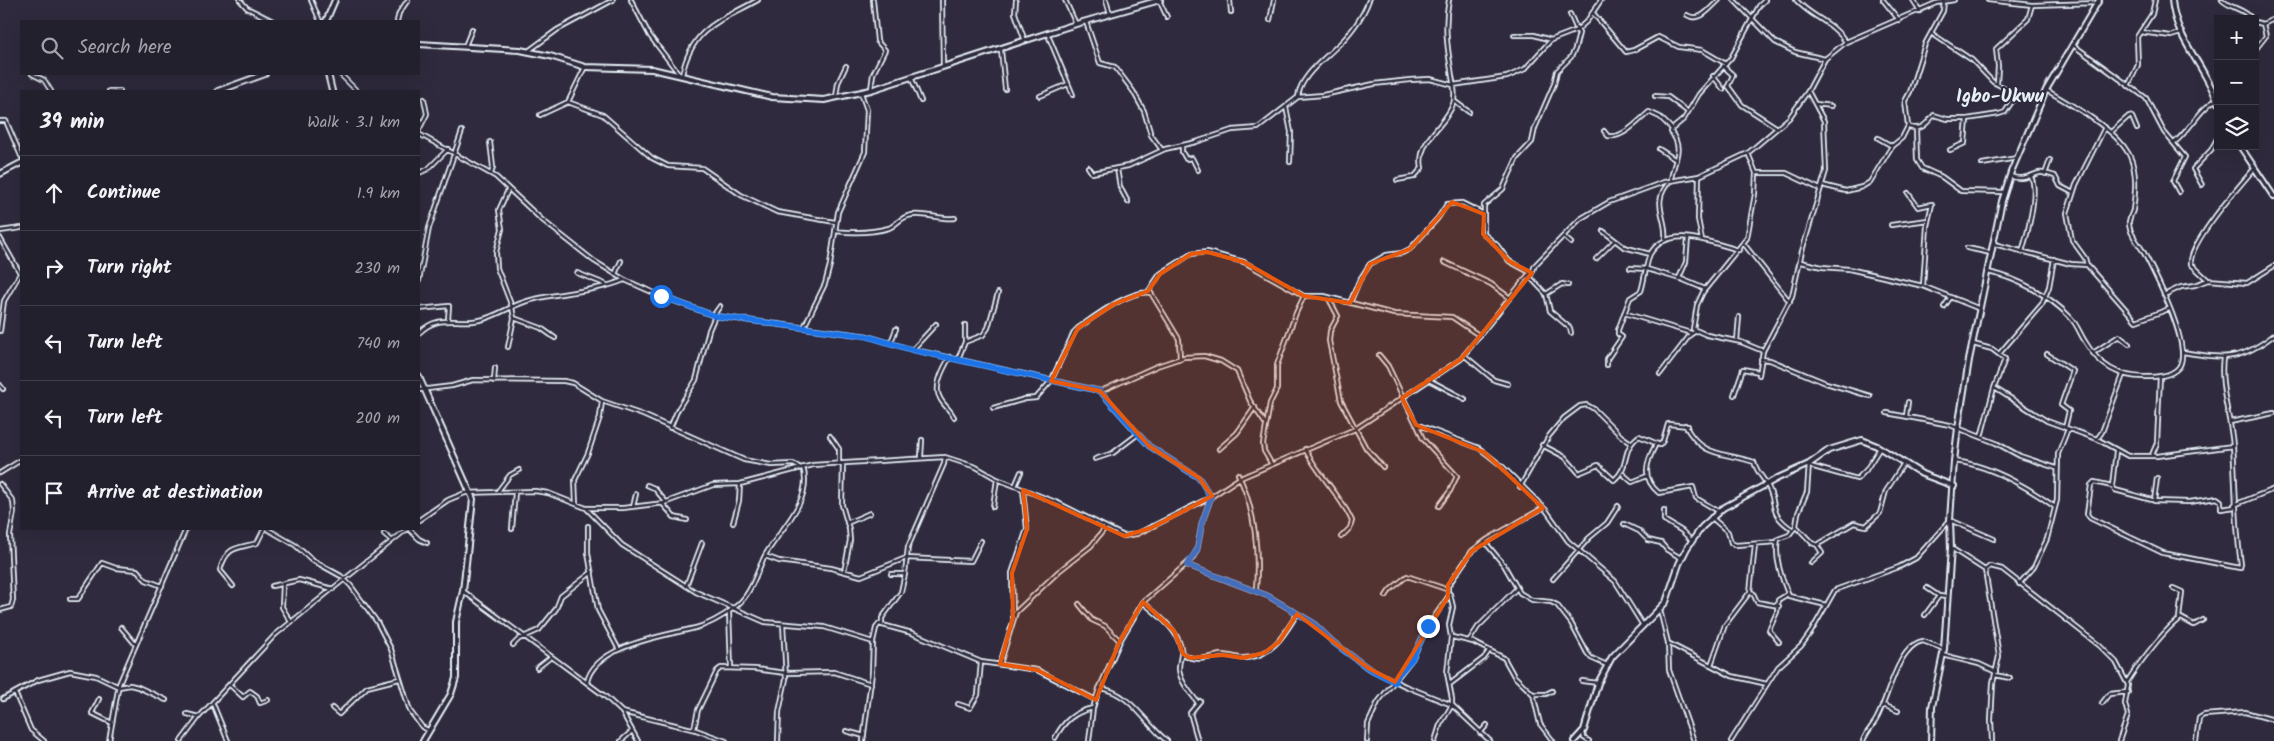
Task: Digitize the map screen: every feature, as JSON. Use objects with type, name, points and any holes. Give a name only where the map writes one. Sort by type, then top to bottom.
[{"type":"main road","points":[[326,20],[335,0]]},
{"type":"main road","points":[[420,44],[465,46],[543,54],[585,67],[640,68],[680,75],[772,97],[836,99],[871,90],[1048,35],[1076,24],[1160,0]]},
{"type":"main road","points":[[2172,0],[2174,17],[2180,33],[2214,89]]},
{"type":"main road","points":[[1931,741],[1932,707],[1944,649],[1951,548],[1950,520],[1958,428],[1991,253],[2005,192],[2017,158],[2046,90],[2098,1]]},
{"type":"main road","points":[[221,90],[262,75]]},
{"type":"main road","points":[[328,75],[332,90]]},
{"type":"main road","points":[[2243,150],[2274,197]]},
{"type":"main road","points":[[0,174],[20,164]]},
{"type":"main road","points":[[421,390],[472,493],[472,518],[463,591],[456,622],[456,671],[454,686],[423,741]]},
{"type":"main road","points":[[1574,741],[1584,730],[1598,684],[1615,653],[1642,624],[1660,610],[1670,594],[1681,558],[1692,541],[1718,511],[1766,484],[1810,465],[1829,450],[1857,440],[1868,441],[1922,474],[1954,486]]},
{"type":"street","points":[[240,0],[247,8],[271,20]]},
{"type":"street","points":[[311,0],[320,20]]},
{"type":"street","points":[[397,20],[399,13],[408,0]]},
{"type":"street","points":[[526,52],[557,30],[613,0]]},
{"type":"street","points":[[631,0],[650,36],[680,75]]},
{"type":"street","points":[[680,75],[688,54],[708,26],[758,0]]},
{"type":"street","points":[[871,90],[873,74],[885,50],[877,41],[873,0]]},
{"type":"street","points":[[942,0],[943,67]]},
{"type":"street","points":[[1016,0],[1015,13],[1025,42]]},
{"type":"street","points":[[1066,0],[1076,24]]},
{"type":"street","points":[[1106,0],[1110,14]]},
{"type":"street","points":[[1160,0],[1167,17]]},
{"type":"street","points":[[1230,0],[1231,12]]},
{"type":"street","points":[[1270,20],[1274,0]]},
{"type":"street","points":[[1088,167],[1092,173],[1117,169],[1128,166],[1162,150],[1232,130],[1258,128],[1298,97],[1309,73],[1338,46],[1360,19],[1369,0]]},
{"type":"street","points":[[1397,180],[1414,177],[1422,168],[1423,150],[1454,101],[1446,18],[1449,0]]},
{"type":"street","points":[[1298,97],[1323,96],[1364,85],[1410,80],[1430,79],[1453,86],[1488,82],[1515,74],[1530,65],[1551,40],[1577,30],[1593,13],[1600,0]]},
{"type":"street","points":[[1687,15],[1694,19],[1700,18],[1718,0]]},
{"type":"street","points":[[1734,0],[1775,42],[1795,52],[1825,59]]},
{"type":"street","points":[[1671,130],[1688,112],[1713,76],[1724,65],[1765,0]]},
{"type":"street","points":[[1796,0],[1806,9],[1832,25],[1846,42]]},
{"type":"street","points":[[1883,0],[1899,20]]},
{"type":"street","points":[[1912,0],[1920,11]]},
{"type":"street","points":[[420,519],[448,500],[465,493],[548,493],[586,508],[633,507],[666,502],[713,485],[740,484],[802,468],[841,463],[945,457],[976,467],[997,479],[1072,509],[1124,536],[1137,534],[1211,497],[1239,476],[1355,429],[1464,355],[1530,274],[1535,265],[1580,219],[1609,202],[1671,180],[1699,176],[1748,153],[1788,118],[1808,91],[1825,59],[1846,42],[1944,1],[1954,0]]},
{"type":"street","points":[[1988,0],[2030,5],[2098,1]]},
{"type":"street","points":[[1997,84],[1997,47],[2028,19],[2029,0]]},
{"type":"street","points":[[2128,87],[2138,65],[2136,46],[2140,31],[2151,17],[2155,0]]},
{"type":"street","points":[[2222,0],[2248,15]]},
{"type":"street","points":[[1756,173],[1786,173],[1821,187],[1846,190],[1862,187],[1870,182],[1892,146],[1902,138],[1908,126],[1905,101],[1910,92],[1921,54],[1943,11],[1944,1]]},
{"type":"street","points":[[1593,13],[1626,52],[1634,50],[1658,37],[1679,47],[1702,50],[1724,65],[1733,75],[1728,86],[1737,100],[1777,128]]},
{"type":"street","points":[[1570,14],[1579,33],[1575,49],[1571,57],[1557,71],[1554,84],[1535,128],[1531,144],[1517,158],[1503,189],[1485,203],[1484,234],[1497,245],[1509,261],[1530,274],[1546,294],[1550,311],[1570,328],[1571,333]]},
{"type":"street","points":[[2259,23],[2263,24],[2274,19]]},
{"type":"street","points":[[1086,22],[1100,63],[1115,67],[1133,91],[1144,111],[1151,135],[1162,150]]},
{"type":"street","points":[[2259,45],[2266,36],[2263,24]]},
{"type":"street","points":[[465,46],[472,29]]},
{"type":"street","points":[[1533,31],[1534,35]]},
{"type":"street","points":[[2140,31],[2171,36],[2180,33]]},
{"type":"street","points":[[1932,33],[1972,60],[1997,84],[2017,94],[2042,101]]},
{"type":"street","points":[[1048,35],[1073,95]]},
{"type":"street","points":[[1514,35],[1534,35],[1551,40]]},
{"type":"street","points":[[2072,44],[2095,59],[2128,87],[2146,98],[2164,132],[2175,142],[2185,157],[2173,181],[2179,192]]},
{"type":"street","points":[[1001,50],[1004,90]]},
{"type":"street","points":[[836,99],[838,83],[846,66]]},
{"type":"street","points":[[540,115],[568,102],[585,67]]},
{"type":"street","points":[[34,75],[44,80],[50,90]]},
{"type":"street","points":[[341,75],[356,90]]},
{"type":"street","points":[[1713,76],[1723,89]]},
{"type":"street","points":[[911,77],[922,101]]},
{"type":"street","points":[[1040,96],[1068,84]]},
{"type":"street","points":[[1988,272],[2020,283],[2045,298],[2070,317],[2093,353],[2108,369],[2123,375],[2160,376],[2176,370],[2181,364],[2182,352],[2178,324],[2129,225],[2133,206],[2135,170],[2125,147],[2112,132],[2046,90]]},
{"type":"street","points":[[1734,395],[1743,370],[1759,374],[1764,351],[1790,302],[1826,171],[1825,124],[1808,91]]},
{"type":"street","points":[[804,327],[825,284],[836,222],[849,183],[865,152],[867,110],[861,93]]},
{"type":"street","points":[[1908,126],[1916,129],[1923,127],[1934,115],[1947,119],[1967,119],[2005,112],[2017,94]]},
{"type":"street","points":[[1655,96],[1668,97],[1688,112]]},
{"type":"street","points":[[420,130],[427,114],[424,100]]},
{"type":"street","points":[[1454,101],[1469,112]]},
{"type":"street","points":[[568,102],[603,115],[652,158],[668,166],[702,168],[741,195],[777,212],[836,222]]},
{"type":"street","points":[[2175,142],[2196,122],[2204,108],[2214,103]]},
{"type":"street","points":[[1816,104],[1831,106]]},
{"type":"street","points":[[1286,107],[1291,132],[1290,162]]},
{"type":"street","points":[[1604,131],[1608,136],[1614,137],[1634,126],[1649,112],[1660,117],[1671,130],[1679,145],[1671,180],[1666,185],[1660,207],[1665,232],[1664,240],[1650,254],[1641,291],[1630,298],[1618,330],[1622,337],[1608,359],[1607,365]]},
{"type":"street","points":[[2112,132],[2129,116],[2132,117],[2137,128]]},
{"type":"street","points":[[1950,150],[1965,143],[1967,119]]},
{"type":"street","points":[[0,121],[6,121],[9,125],[20,153]]},
{"type":"street","points":[[2105,127],[2073,193],[2067,214],[2071,228],[2070,237],[2085,258],[2087,265],[2136,321],[2169,309]]},
{"type":"street","points":[[1916,129],[1917,160],[1922,168],[1961,191],[2005,192]]},
{"type":"street","points":[[420,276],[430,228],[462,130]]},
{"type":"street","points":[[420,133],[491,174],[574,245],[614,274],[714,316],[866,336],[913,350],[1100,391],[1129,380],[1143,372],[1180,359],[1194,355],[1204,356],[1229,365],[1242,380],[1255,407],[1266,424]]},
{"type":"street","points":[[1878,138],[1892,146]]},
{"type":"street","points":[[490,142],[493,167],[491,174]]},
{"type":"street","points":[[2202,185],[2192,169],[2214,144]]},
{"type":"street","points":[[1182,145],[1182,152],[1186,159],[1192,158],[1198,170]]},
{"type":"street","points":[[1659,149],[1676,160]]},
{"type":"street","points":[[420,173],[428,169],[448,150]]},
{"type":"street","points":[[1696,331],[1694,328],[1698,305],[1705,289],[1744,244],[1752,214],[1756,173],[1748,153]]},
{"type":"street","points":[[1982,164],[2017,158]]},
{"type":"street","points":[[2045,174],[2050,160]]},
{"type":"street","points":[[2208,280],[2191,264],[2191,257],[2207,227],[2255,168]]},
{"type":"street","points":[[1117,169],[1120,187],[1128,202]]},
{"type":"street","points":[[2010,176],[2019,179],[2031,177],[2038,173],[2055,176],[2060,186],[2073,193]]},
{"type":"street","points":[[1699,176],[1698,219],[1702,240]]},
{"type":"street","points":[[2022,252],[2027,236],[2035,186],[2031,177]]},
{"type":"street","points":[[508,190],[499,210],[502,229],[496,252],[498,268],[514,318],[508,347]]},
{"type":"street","points":[[1908,193],[1918,207],[1932,204],[1928,220],[1924,286]]},
{"type":"street","points":[[1350,303],[1359,282],[1370,264],[1386,255],[1402,253],[1410,249],[1438,218],[1447,204],[1462,203],[1484,214]]},
{"type":"street","points":[[835,231],[860,233],[891,228],[899,219],[915,215],[947,219],[955,218]]},
{"type":"street","points":[[1891,226],[1928,220]]},
{"type":"street","points":[[0,231],[20,228]]},
{"type":"street","points":[[1603,231],[1624,247],[1650,254]]},
{"type":"street","points":[[1564,237],[1571,243]]},
{"type":"street","points":[[0,238],[20,271]]},
{"type":"street","points":[[1664,240],[1688,238],[1739,250]]},
{"type":"street","points":[[1680,279],[1686,262],[1688,238]]},
{"type":"street","points":[[1596,259],[1616,240]]},
{"type":"street","points":[[1744,244],[1790,302]]},
{"type":"street","points":[[1994,244],[2072,264],[2087,265]]},
{"type":"street","points":[[1967,248],[1991,253]]},
{"type":"street","points":[[993,408],[1036,398],[1052,381],[1074,332],[1078,328],[1114,304],[1148,292],[1160,274],[1191,254],[1207,252],[1233,257],[1304,296],[1319,295],[1394,314],[1456,318],[1480,336]]},
{"type":"street","points":[[1999,354],[2036,313],[2045,298],[2054,259]]},
{"type":"street","points":[[614,274],[621,261]]},
{"type":"street","points":[[1444,262],[1491,284],[1510,298]]},
{"type":"street","points":[[1800,262],[1822,267],[1849,269],[1924,286],[1980,309]]},
{"type":"street","points":[[2164,295],[2181,287],[2195,286],[2208,280],[2247,283],[2274,266]]},
{"type":"street","points":[[1630,268],[1647,269],[1705,289]]},
{"type":"street","points":[[577,273],[606,284]]},
{"type":"street","points":[[0,331],[4,301],[20,275]]},
{"type":"street","points":[[420,332],[429,324],[448,320],[480,320],[533,299],[574,293],[625,280]]},
{"type":"street","points":[[1546,294],[1562,284],[1568,285]]},
{"type":"street","points":[[1148,292],[1151,293],[1179,339],[1180,359]]},
{"type":"street","points":[[965,342],[982,335],[988,328],[998,293]]},
{"type":"street","points":[[1271,464],[1264,448],[1270,403],[1276,389],[1277,365],[1304,296]]},
{"type":"street","points":[[1328,298],[1338,316],[1329,335],[1331,360],[1341,401],[1366,448],[1383,467]]},
{"type":"street","points":[[1944,307],[1950,298]]},
{"type":"street","points":[[420,309],[449,306],[448,320]]},
{"type":"street","points":[[670,428],[678,409],[696,380],[709,330],[720,306]]},
{"type":"street","points":[[1624,313],[1692,333]]},
{"type":"street","points":[[514,318],[541,328],[555,338]]},
{"type":"street","points":[[1738,341],[1739,318]]},
{"type":"street","points":[[913,350],[936,324]]},
{"type":"street","points":[[958,359],[965,342],[965,325]]},
{"type":"street","points":[[891,342],[896,329]]},
{"type":"street","points":[[1660,374],[1692,333],[1696,331],[1738,341],[1764,351]]},
{"type":"street","points":[[2182,352],[2223,358],[2235,356],[2260,344],[2274,334]]},
{"type":"street","points":[[2093,353],[2119,336],[2128,344]]},
{"type":"street","points":[[1973,344],[1987,347],[1999,354],[2005,361],[1994,388],[1981,436]]},
{"type":"street","points":[[2019,584],[2038,561],[2050,532],[2055,507],[2056,468],[2060,445],[2067,428],[2069,411],[2062,406],[2062,402],[2072,371],[2047,354]]},
{"type":"street","points":[[1379,355],[1388,366],[1402,398],[1424,439],[1457,476],[1450,491],[1439,506]]},
{"type":"street","points":[[1464,355],[1494,380],[1508,384]]},
{"type":"street","points":[[950,357],[942,370],[938,395],[940,400],[949,407],[954,417]]},
{"type":"street","points":[[2223,358],[2223,374],[2233,446],[2234,506],[2241,564],[2238,568],[2163,553],[2090,518],[2087,514],[2092,483],[2112,486],[2115,490],[2154,501],[2188,502],[2217,498],[2221,501],[2221,509],[2234,506],[2274,489]]},
{"type":"street","points":[[1761,359],[1770,360],[1826,383],[1870,396]]},
{"type":"street","points":[[494,382],[495,368]]},
{"type":"street","points":[[2097,439],[2102,432],[2123,375]]},
{"type":"street","points":[[2153,454],[2160,376]]},
{"type":"street","points":[[421,390],[473,380],[494,382],[548,379],[564,381],[573,384],[602,401],[643,416],[749,462],[771,465],[793,464],[802,468]]},
{"type":"street","points":[[1429,380],[1465,399]]},
{"type":"street","points":[[0,385],[3,390]]},
{"type":"street","points":[[1994,388],[2047,421],[2097,439],[2128,456],[2233,446]]},
{"type":"street","points":[[1100,391],[1138,434],[1156,451],[1199,478],[1211,497]]},
{"type":"street","points":[[576,504],[575,480],[588,453],[600,417],[602,401]]},
{"type":"street","points":[[1906,416],[1908,402]]},
{"type":"street","points":[[1520,487],[1542,445],[1564,418],[1584,405],[1594,409],[1630,443]]},
{"type":"street","points":[[1219,450],[1237,433],[1255,407]]},
{"type":"street","points":[[1887,413],[1958,428],[1981,436],[2020,456],[2056,468]]},
{"type":"street","points":[[2230,422],[2274,413]]},
{"type":"street","points":[[1416,424],[1479,448],[1502,466],[1520,487],[1543,508],[1568,541],[1615,581],[1642,624]]},
{"type":"street","points":[[1542,445],[1565,457],[1579,473],[1598,465],[1612,480],[1622,474],[1630,443],[1639,436],[1660,444],[1663,441],[1668,424],[1687,425],[1693,439],[1711,452],[1754,462],[1757,472],[1766,484],[1779,520],[1793,530]]},
{"type":"street","points":[[1095,459],[1113,452],[1138,434]]},
{"type":"street","points":[[830,436],[840,449],[842,505],[850,540],[844,572]]},
{"type":"street","points":[[921,457],[922,440]]},
{"type":"street","points":[[1657,443],[1649,457],[1647,476],[1649,485],[1659,493],[1693,487],[1696,498],[1718,511]]},
{"type":"street","points":[[1827,605],[1794,599],[1788,594],[1779,567],[1777,542],[1779,538],[1789,535],[1796,526],[1798,513],[1807,492],[1810,465],[1857,479],[1866,470],[1881,448]]},
{"type":"street","points":[[1305,449],[1314,466],[1327,479],[1352,521],[1350,528],[1341,537]]},
{"type":"street","points":[[2112,486],[2116,451]]},
{"type":"street","points":[[862,741],[871,684],[873,642],[878,625],[901,592],[906,574],[906,558],[910,542],[944,464],[945,457]]},
{"type":"street","points":[[0,472],[20,461]]},
{"type":"street","points":[[1954,461],[1975,465],[2024,486],[2055,507]]},
{"type":"street","points":[[1817,545],[1854,523],[1858,522],[1864,527],[1873,522],[1881,510],[1886,492],[1898,470],[1905,462]]},
{"type":"street","points":[[587,682],[588,675],[618,648],[658,636],[691,630],[735,608],[745,598],[765,556],[790,520],[802,498],[805,490],[802,468]]},
{"type":"street","points":[[498,492],[510,475],[518,470]]},
{"type":"street","points":[[1015,486],[1021,472]]},
{"type":"street","points":[[1622,474],[1632,482],[1647,476]]},
{"type":"street","points":[[1239,476],[1248,497],[1255,533],[1258,562],[1256,590]]},
{"type":"street","points":[[2154,501],[2157,478]]},
{"type":"street","points":[[993,507],[997,479]]},
{"type":"street","points":[[0,484],[13,501],[14,512],[10,535],[13,600],[11,607],[0,610]]},
{"type":"street","points":[[733,523],[739,501],[740,484]]},
{"type":"street","points":[[647,485],[654,488],[666,502]]},
{"type":"street","points":[[1000,664],[1013,617],[1012,573],[1027,529],[1023,490]]},
{"type":"street","points":[[512,529],[515,492]]},
{"type":"street","points":[[633,507],[636,494]]},
{"type":"street","points":[[1089,741],[1093,708],[1099,688],[1120,641],[1143,602],[1187,565],[1197,550],[1202,523],[1211,497]]},
{"type":"street","points":[[662,503],[668,514],[687,520]]},
{"type":"street","points":[[1553,579],[1589,538],[1607,523],[1618,506]]},
{"type":"street","points":[[586,508],[622,545],[686,586],[765,622],[824,627],[873,642]]},
{"type":"street","points":[[1367,741],[1368,724],[1375,707],[1385,692],[1395,682],[1394,679],[1415,655],[1428,626],[1448,597],[1447,588],[1472,551],[1543,508]]},
{"type":"street","points":[[1664,510],[1664,520],[1679,529],[1692,541]]},
{"type":"street","points":[[847,523],[870,512]]},
{"type":"street","points":[[1711,517],[1728,532],[1731,543],[1755,545],[1777,542]]},
{"type":"street","points":[[1731,741],[1766,684],[1778,667],[1801,646],[1837,588],[1883,573],[1916,558],[1950,520],[1994,539]]},
{"type":"street","points":[[1624,524],[1639,530],[1648,540],[1661,543],[1667,550],[1681,558]]},
{"type":"street","points":[[588,526],[587,544],[598,610],[618,648]]},
{"type":"street","points":[[1796,526],[1812,543],[1817,545],[1822,554],[1811,563]]},
{"type":"street","points":[[1013,617],[1027,600],[1091,546],[1106,527]]},
{"type":"street","points":[[108,741],[118,686],[186,530]]},
{"type":"street","points":[[233,586],[220,570],[224,560],[239,546],[257,543],[265,530]]},
{"type":"street","points":[[268,530],[345,579],[377,622],[391,649],[410,711],[422,727],[428,730]]},
{"type":"street","points":[[181,741],[199,717],[276,635],[391,540],[406,530]]},
{"type":"street","points":[[409,530],[427,543]]},
{"type":"street","points":[[384,534],[391,540]]},
{"type":"street","points":[[765,556],[779,561],[814,565],[865,576],[906,558],[971,561],[981,541]]},
{"type":"street","points":[[1485,542],[1504,565],[1516,588],[1525,598],[1551,602],[1557,605],[1571,623],[1591,658],[1608,665]]},
{"type":"street","points":[[686,586],[702,543]]},
{"type":"street","points":[[1711,665],[1725,625],[1750,592],[1755,545]]},
{"type":"street","points":[[1951,548],[1985,570],[1999,656],[1990,720],[1992,741]]},
{"type":"street","points":[[70,599],[78,599],[102,563],[116,568],[137,570],[146,580],[162,586]]},
{"type":"street","points":[[1187,565],[1256,590],[1312,622],[1333,642],[1368,668],[1395,682],[1452,705],[1490,741]]},
{"type":"street","points":[[1985,570],[1990,566],[1999,568],[2100,646],[2116,662],[2127,682],[2128,692],[2125,704],[2128,715],[2120,741]]},
{"type":"street","points":[[513,646],[519,639],[524,638],[544,625],[556,609],[561,596],[592,572]]},
{"type":"street","points":[[891,574],[906,574]]},
{"type":"street","points":[[1386,596],[1390,590],[1407,576],[1447,588]]},
{"type":"street","points":[[272,586],[299,580],[333,589]]},
{"type":"street","points":[[283,584],[282,607],[291,622]]},
{"type":"street","points":[[1435,741],[1440,724],[1452,705],[1447,672],[1451,637],[1449,626],[1453,607],[1447,588]]},
{"type":"street","points":[[1469,641],[1478,627],[1516,588]]},
{"type":"street","points":[[1927,588],[1939,596],[1947,597]]},
{"type":"street","points":[[2127,682],[2146,656],[2179,619],[2182,592],[2172,588]]},
{"type":"street","points":[[463,591],[524,638],[587,682],[622,712],[638,741]]},
{"type":"street","points":[[1750,592],[1753,593],[1757,602],[1777,605]]},
{"type":"street","points":[[1779,642],[1769,630],[1777,612],[1778,600],[1788,594]]},
{"type":"street","points":[[1925,615],[1939,596]]},
{"type":"street","points":[[1143,602],[1174,631],[1183,654],[1179,667],[1180,676],[1199,702],[1190,713],[1198,741]]},
{"type":"street","points":[[1079,604],[1092,620],[1104,626],[1120,641]]},
{"type":"street","points":[[1660,610],[1668,643],[1671,676],[1683,705],[1685,719],[1694,741]]},
{"type":"street","points":[[729,612],[731,667]]},
{"type":"street","points":[[1183,654],[1194,658],[1223,655],[1244,658],[1264,653],[1279,642],[1297,614]]},
{"type":"street","points":[[882,618],[882,624]]},
{"type":"street","points":[[2179,619],[2187,620],[2194,625],[2203,620]]},
{"type":"street","points":[[778,741],[779,712],[786,674],[783,624]]},
{"type":"street","points":[[878,625],[882,624],[912,633],[981,662],[1036,670],[1096,700]]},
{"type":"street","points":[[121,627],[136,645]]},
{"type":"street","points":[[1451,637],[1469,641],[1504,658],[1514,676],[1533,694],[1540,724],[1553,741]]},
{"type":"street","points":[[1863,741],[1882,705],[1901,659],[1910,646],[1922,641],[1944,649]]},
{"type":"street","points":[[1668,643],[1732,676],[1766,684]]},
{"type":"street","points":[[1450,684],[1484,658],[1489,651]]},
{"type":"street","points":[[1943,655],[1978,664],[1996,674],[2010,678]]},
{"type":"street","points":[[537,668],[551,657]]},
{"type":"street","points":[[958,704],[970,708],[978,695],[981,662]]},
{"type":"street","points":[[694,730],[698,710],[717,671],[731,667],[786,674],[834,672],[871,684]]},
{"type":"street","points":[[3,699],[38,680],[70,671],[96,676],[118,686],[138,687],[166,700]]},
{"type":"street","points":[[332,708],[339,714],[367,687],[399,679]]},
{"type":"street","points":[[1582,681],[1598,684]]},
{"type":"street","points":[[230,685],[243,697],[250,691],[257,696],[260,703],[268,700]]},
{"type":"street","points":[[1099,688],[1116,693],[1128,700],[1152,729],[1167,741]]},
{"type":"street","points":[[1533,694],[1546,694],[1552,691]]},
{"type":"street","points":[[2102,703],[2109,694],[2128,692]]},
{"type":"street","points":[[15,693],[31,730],[44,741]]},
{"type":"street","points":[[99,699],[92,712],[112,723]]},
{"type":"street","points":[[213,704],[228,741]]},
{"type":"street","points":[[1882,705],[1898,711]]},
{"type":"street","points":[[1055,738],[1069,718],[1082,710],[1093,708]]},
{"type":"street","points":[[622,712],[694,730],[726,741]]},
{"type":"street","points":[[2196,741],[2199,718],[2204,715],[2245,712],[2274,720]]},
{"type":"street","points":[[187,714],[199,717]]},
{"type":"street","points":[[1480,733],[1487,725]]},
{"type":"street","points":[[1584,730],[1586,740]]},
{"type":"street","points":[[622,741],[632,731]]},
{"type":"street","points":[[846,731],[864,736]]},
{"type":"highlighted area","points":[[1452,202],[1484,214],[1483,234],[1509,261],[1532,273],[1461,359],[1402,398],[1416,425],[1484,452],[1543,508],[1472,551],[1448,585],[1448,597],[1395,682],[1368,668],[1297,614],[1279,642],[1264,653],[1243,658],[1223,655],[1190,658],[1183,654],[1174,631],[1143,602],[1120,641],[1096,700],[1037,670],[1000,664],[1013,617],[1012,573],[1027,529],[1023,490],[1124,536],[1151,528],[1212,496],[1199,478],[1149,446],[1100,391],[1051,381],[1078,328],[1114,304],[1148,291],[1160,274],[1191,254],[1207,252],[1244,262],[1304,296],[1350,303],[1370,264],[1410,249]]},
{"type":"district","name":"Igbo-Ukwu","points":[[2000,97]]},
{"type":"route","points":[[661,296],[715,316],[866,336],[913,350],[1100,391],[1149,446],[1169,461],[1199,478],[1211,497],[1202,523],[1197,550],[1187,565],[1254,589],[1268,596],[1312,622],[1333,642],[1368,668],[1395,682],[1394,679],[1407,667],[1415,655],[1428,626]]}]
